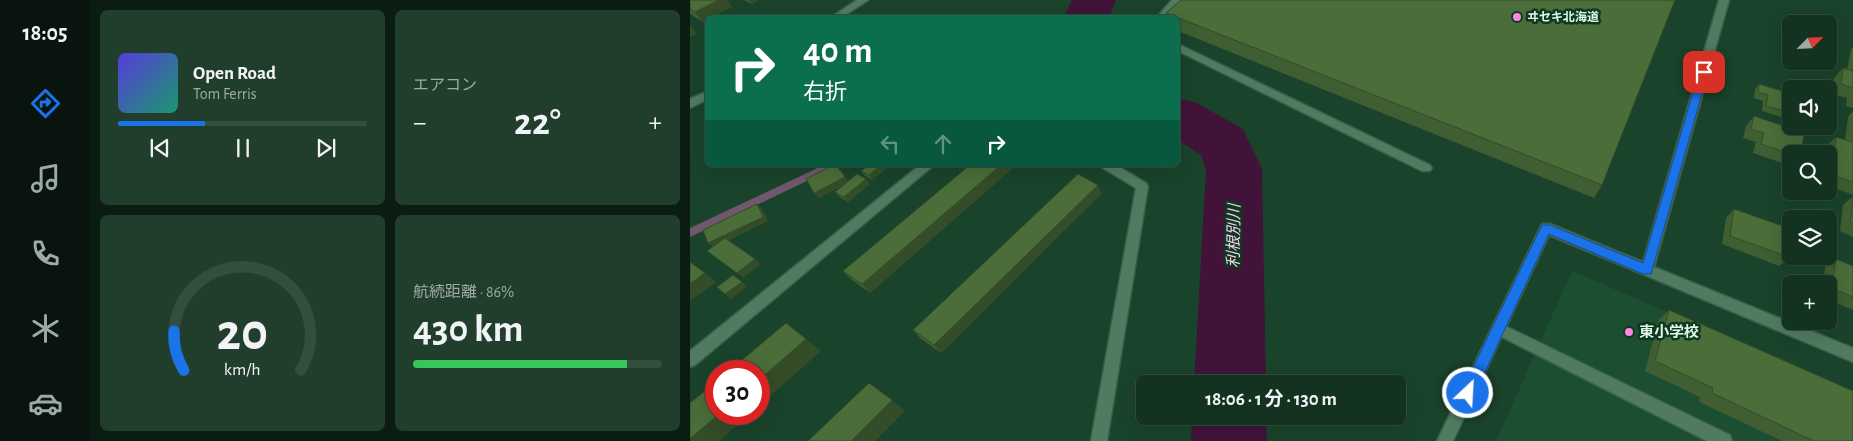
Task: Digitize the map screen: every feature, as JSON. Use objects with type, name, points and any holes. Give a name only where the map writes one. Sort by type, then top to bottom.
[{"type":"street","points":[[839,15],[863,0]]},
{"type":"street","points":[[1163,15],[1177,0]]},
{"type":"street","points":[[1647,270],[1724,0]]},
{"type":"street","points":[[1180,48],[1426,168]]},
{"type":"street","points":[[690,104],[705,96]]},
{"type":"street","points":[[690,360],[926,167]]},
{"type":"street","points":[[1099,441],[1142,186],[1110,167]]},
{"type":"street","points":[[1445,441],[1546,228],[1853,355]]},
{"type":"street","points":[[1499,329],[1724,441]]},
{"type":"shaded area","name":"東小学校","points":[[1572,271],[1853,392],[1853,441],[1496,441]]},
{"type":"building","points":[[690,0],[719,0],[695,12],[690,9]]},
{"type":"building","points":[[1181,0],[1675,0],[1602,185],[1180,19],[1180,15],[1166,13]]},
{"type":"building","points":[[1843,68],[1853,71],[1853,88],[1841,84]]},
{"type":"building","points":[[1759,84],[1782,91],[1782,110],[1766,106],[1768,95],[1758,92]]},
{"type":"building","points":[[1754,116],[1782,126],[1782,135],[1804,135],[1802,145],[1782,145],[1782,151],[1761,144],[1764,133],[1751,129]]},
{"type":"building","points":[[1836,137],[1853,142],[1853,182],[1837,177],[1837,145],[1835,145]]},
{"type":"building","points":[[829,167],[838,167],[845,177],[814,193],[806,179]]},
{"type":"building","points":[[866,167],[879,167],[869,175],[861,171]]},
{"type":"building","points":[[968,167],[999,167],[862,284],[843,271]]},
{"type":"building","points":[[857,174],[866,179],[844,197],[835,192]]},
{"type":"building","points":[[1078,174],[1098,185],[934,345],[913,330]]},
{"type":"building","points":[[1853,197],[1853,224],[1850,223]]},
{"type":"building","points":[[757,204],[763,217],[708,243],[703,230]]},
{"type":"building","points":[[1734,209],[1782,226],[1782,255],[1730,236]]},
{"type":"building","points":[[725,238],[755,259],[737,273],[707,251]]},
{"type":"building","points":[[1837,259],[1853,266],[1853,297],[1837,290],[1837,275],[1834,275]]},
{"type":"building","points":[[690,262],[705,273],[690,284]]},
{"type":"building","points":[[733,275],[742,282],[725,294],[717,287]]},
{"type":"building","points":[[1669,310],[1853,391],[1853,441],[1814,441],[1712,393],[1713,388],[1655,361]]},
{"type":"building","points":[[786,323],[806,339],[770,370],[770,360],[742,360]]},
{"type":"building","points":[[869,383],[892,400],[851,441],[808,441]]},
{"type":"building","points":[[705,391],[706,425],[690,439],[690,403]]},
{"type":"waterway","name":"利根別川","points":[[1087,15],[1094,0]]},
{"type":"waterway","name":"利根別川","points":[[1180,117],[1224,143],[1234,169],[1230,375]]},
{"type":"waterway","points":[[690,233],[829,167]]},
{"type":"waterway","name":"利根別川","points":[[1229,425],[1229,441]]},
{"type":"place","name":"ヰセキ北海道","points":[[1517,17]]},
{"type":"place","name":"東小学校","points":[[1629,332]]},
{"type":"route","points":[[1468,393],[1546,228],[1647,270],[1704,72]]}]
